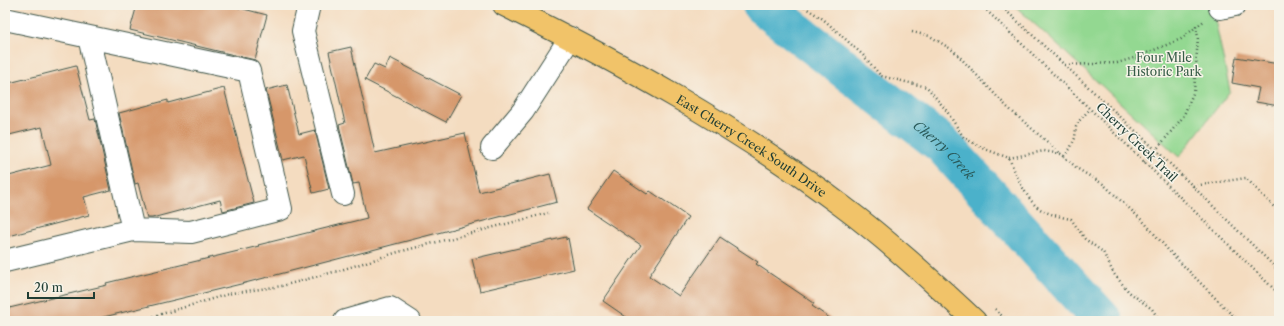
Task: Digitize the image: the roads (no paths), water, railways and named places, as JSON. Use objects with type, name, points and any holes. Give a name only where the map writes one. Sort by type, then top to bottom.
[{"type":"main road","name":"East Cherry Creek South Drive","points":[[504,5],[637,74],[766,152],[843,206],[888,243],[975,321]]},
{"type":"street","points":[[309,5],[303,31],[343,194]]},
{"type":"street","points":[[5,19],[249,72],[282,209],[191,232],[133,230],[5,261]]},
{"type":"street","points":[[89,37],[133,230]]},
{"type":"street","points":[[492,148],[523,111],[570,38]]},
{"type":"street","points":[[345,321],[390,308],[410,321]]},
{"type":"waterway","name":"Cherry Creek","points":[[762,5],[943,145],[1103,321]]},
{"type":"park label","name":"Four Mile Historic Park","points":[[1164,64]]}]
